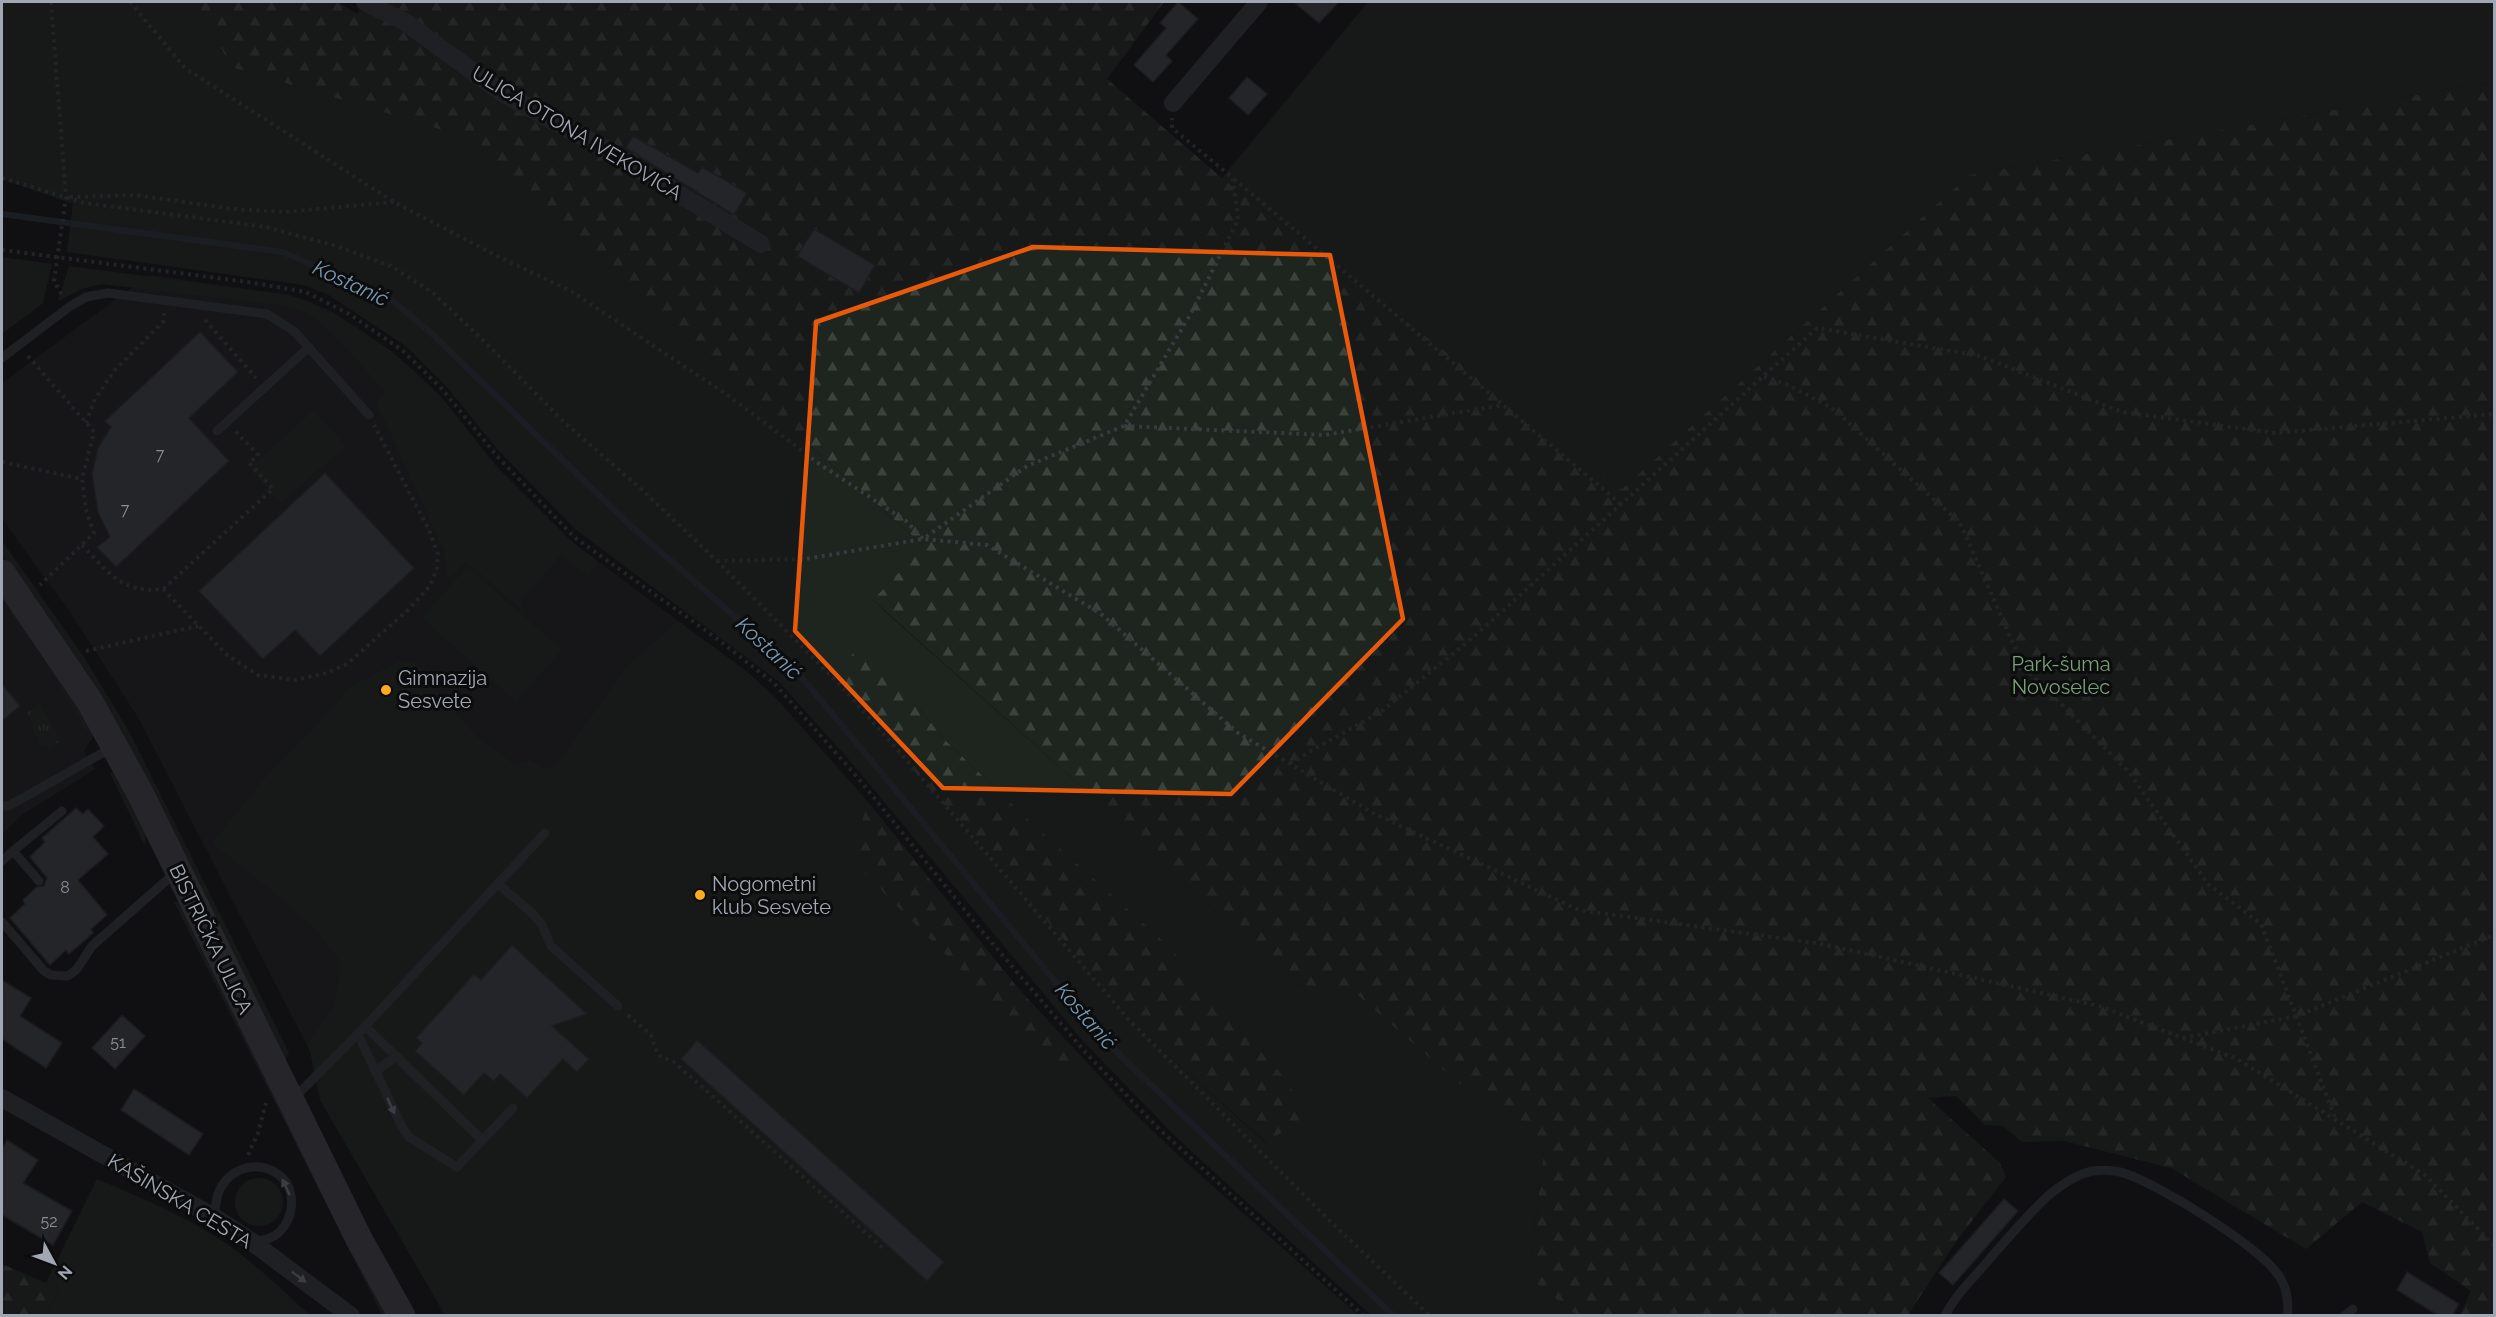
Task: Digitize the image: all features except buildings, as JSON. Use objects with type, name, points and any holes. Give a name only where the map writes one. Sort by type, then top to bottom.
[{"type":"main road","name":"BISTRIČKA ULICA","points":[[2,573],[90,702],[141,795],[178,870],[280,1099],[402,1316]]},
{"type":"street","name":"ULICA OTONA IVEKOVIĆA","points":[[365,2],[405,22],[501,92],[619,157],[761,244]]},
{"type":"street","points":[[1173,103],[1259,2]]},
{"type":"street","name":"KAŠINSKA CESTA","points":[[2,1098],[214,1217],[252,1242],[351,1316]]},
{"type":"lane","points":[[2,358],[69,307],[86,297],[108,293],[267,314],[294,331],[369,415]]},
{"type":"lane","points":[[217,431],[309,347]]},
{"type":"lane","points":[[2,806],[8,806],[113,747]]},
{"type":"lane","points":[[2,861],[62,811]]},
{"type":"lane","points":[[280,1099],[358,1034],[545,833]]},
{"type":"lane","points":[[13,851],[39,880]]},
{"type":"lane","points":[[2,922],[44,971],[51,975],[68,976],[77,969],[92,946],[178,870]]},
{"type":"lane","points":[[498,884],[533,914],[542,925],[551,946],[618,1006]]},
{"type":"lane","points":[[365,1026],[482,1140]]},
{"type":"lane","points":[[358,1034],[400,1125],[409,1137],[457,1167],[513,1108]]},
{"type":"lane","points":[[375,1072],[397,1057]]},
{"type":"lane","points":[[214,1217],[218,1194],[228,1176],[243,1168],[256,1166],[279,1175],[289,1188],[292,1209],[284,1228],[271,1238],[252,1242]]},
{"type":"lane","points":[[1945,1316],[1961,1292],[2050,1194],[2073,1179],[2091,1172],[2106,1170],[2140,1180],[2184,1203],[2225,1230],[2270,1265],[2279,1275],[2286,1289],[2287,1316]]},
{"type":"lane","points":[[2344,1316],[2353,1309]]},
{"type":"path","points":[[51,2],[66,197],[54,281],[69,307]]},
{"type":"path","points":[[130,2],[185,68],[394,202],[501,258],[571,291],[729,396],[818,464],[906,521],[923,539]]},
{"type":"path","points":[[1173,103],[1172,128],[1622,505]]},
{"type":"path","points":[[2,178],[85,203],[266,227],[336,246],[391,266],[433,294],[485,342],[564,422],[641,489],[717,561],[838,683],[1129,1020],[1329,1220],[1430,1316]]},
{"type":"path","points":[[1124,426],[1190,315],[1238,220],[1233,178]]},
{"type":"path","points":[[66,197],[135,195],[232,209],[285,212],[394,202]]},
{"type":"path","points":[[2,250],[248,282],[306,292],[349,314],[402,350],[442,389],[497,456],[574,537],[712,635],[774,683],[858,778],[981,930],[1086,1053],[1156,1126],[1364,1316]]},
{"type":"path","points":[[86,423],[103,386],[114,371],[163,322],[164,314]]},
{"type":"path","points":[[199,318],[204,319],[265,388]]},
{"type":"path","points":[[1289,764],[1382,711],[1470,640],[1817,328],[1980,356],[2122,412],[2274,433],[2494,414]]},
{"type":"path","points":[[28,356],[94,432],[82,479],[86,510],[94,533],[40,585]]},
{"type":"path","points":[[1764,377],[1786,384],[1832,408],[1960,523],[2023,666],[2128,771],[2208,884],[2261,924],[2336,1120]]},
{"type":"path","points":[[923,539],[1027,466],[1124,426],[1325,435],[1503,405]]},
{"type":"path","points":[[163,589],[226,655],[258,675],[295,680],[327,673],[347,663],[407,611],[430,586],[437,568],[438,554],[429,530],[369,415]]},
{"type":"path","points":[[82,545],[127,587],[145,591],[163,589],[273,489],[249,463],[258,455],[227,422]]},
{"type":"path","points":[[2,462],[82,479]]},
{"type":"path","points":[[717,561],[805,559],[923,539],[987,545],[1101,614],[1238,733],[1372,813],[1579,910],[1822,944],[2099,1006],[2237,1059],[2425,1175],[2494,1245]]},
{"type":"path","points":[[86,651],[198,626]]},
{"type":"path","points":[[2182,1038],[2297,1016],[2494,935]]},
{"type":"path","points":[[618,1006],[651,1035],[658,1054],[674,1062],[885,1250]]},
{"type":"path","points":[[243,1168],[258,1133],[280,1099]]},
{"type":"highlighted area","points":[[1033,247],[1330,255],[1403,619],[1231,794],[943,788],[795,631],[816,322]]},
{"type":"shaded area","name":"Gimnazija Sesvete","points":[[149,275],[289,295],[309,301],[355,326],[391,351],[443,399],[496,466],[572,542],[701,638],[310,1051],[139,719],[70,612],[2,519],[2,383]]},
{"type":"shaded area","points":[[2,590],[94,735],[84,751],[95,769],[22,815],[2,834]]},
{"type":"green space","points":[[2,2],[197,2],[231,67],[466,137],[717,364],[925,547],[873,600],[889,615],[1061,768],[1295,985],[1353,991],[1461,1085],[1491,1092],[1545,1142],[1529,1276],[1577,1315],[1371,1315],[1178,1139],[1083,1041],[846,756],[778,681],[575,529],[498,450],[446,386],[407,347],[327,294],[304,285],[67,252],[73,204],[2,179]],"holes":[[[858,648],[918,707],[945,740],[1034,825],[1159,937],[1250,1030],[1307,1112],[1266,1143],[1115,1008],[1088,967],[851,700]]]},
{"type":"green space","name":"Park-šuma Novoselec","points":[[197,2],[338,2],[357,14],[364,2],[1164,2],[1107,79],[1222,178],[1622,489],[1969,175],[2494,83],[2494,1315],[2460,1315],[2471,1291],[2430,1263],[2422,1232],[2362,1202],[2306,1249],[2171,1168],[2064,1141],[2022,1142],[2003,1126],[1985,1125],[1956,1096],[1928,1098],[2000,1163],[2006,1177],[1957,1240],[1908,1315],[1577,1315],[1529,1277],[1545,1142],[1491,1093],[1461,1085],[1353,991],[1295,985],[1061,768],[873,600],[924,546],[717,364],[466,137],[231,67]]},
{"type":"green space","points":[[1368,2],[2494,2],[2494,83],[1969,175],[1622,489],[1222,178]]},
{"type":"green space","points":[[2,257],[52,264],[43,303],[2,334]]},
{"type":"green space","points":[[69,266],[289,295],[331,311],[391,351],[412,369],[443,399],[496,466],[572,542],[599,562],[588,576],[561,555],[521,601],[524,612],[466,561],[451,577],[447,574],[444,551],[377,404],[380,397],[386,393],[321,323],[302,311],[281,306],[101,284],[82,289],[58,301]]},
{"type":"green space","points":[[314,410],[346,446],[281,503],[249,468]]},
{"type":"green space","points":[[2,541],[84,657],[130,733],[289,1053],[285,1060],[34,599],[2,555]]},
{"type":"green space","points":[[467,567],[562,650],[516,702],[422,618]]},
{"type":"green space","points":[[2,590],[62,676],[94,735],[90,736],[44,660],[2,599]]},
{"type":"green space","name":"Nogometni klub Sesvete","points":[[678,621],[745,670],[776,698],[869,803],[1018,988],[1131,1110],[1180,1157],[1358,1315],[445,1315],[320,1100],[307,1044],[334,1006],[341,963],[318,932],[278,896],[212,843],[270,772],[336,704],[346,689],[398,662],[415,661],[436,690],[475,735],[515,765],[531,760],[542,769],[556,766],[629,664]]},
{"type":"green space","points":[[859,647],[918,707],[945,740],[1034,825],[1159,937],[1250,1030],[1308,1113],[1267,1143],[1115,1008],[1088,967],[851,700],[833,675]]},
{"type":"green space","points":[[40,704],[61,741],[49,749],[46,745],[42,747],[39,743],[27,712]]},
{"type":"green space","points":[[119,772],[146,827],[145,846],[110,773]]},
{"type":"green space","points":[[861,795],[1018,988],[1083,1060],[1079,1067],[1061,1070],[852,858],[864,815],[854,800]]},
{"type":"green space","points":[[174,902],[186,903],[392,1315],[382,1315]]},
{"type":"green space","points":[[254,1178],[264,1178],[276,1185],[283,1197],[283,1207],[276,1219],[264,1226],[254,1226],[239,1215],[235,1207],[235,1197],[246,1182]]},
{"type":"green space","points":[[97,1179],[163,1208],[210,1233],[248,1260],[310,1315],[45,1316],[60,1289],[46,1283]]},
{"type":"green space","points":[[2,1264],[60,1289],[45,1315],[2,1315]]},
{"type":"waterway","name":"Kostanić","points":[[2,214],[283,252],[393,301],[431,333],[631,526],[795,669],[1104,1040],[1394,1316]]},
{"type":"place","name":"Gimnazija Sesvete","points":[[386,690]]},
{"type":"place","name":"Nogometni klub Sesvete","points":[[700,895]]}]
